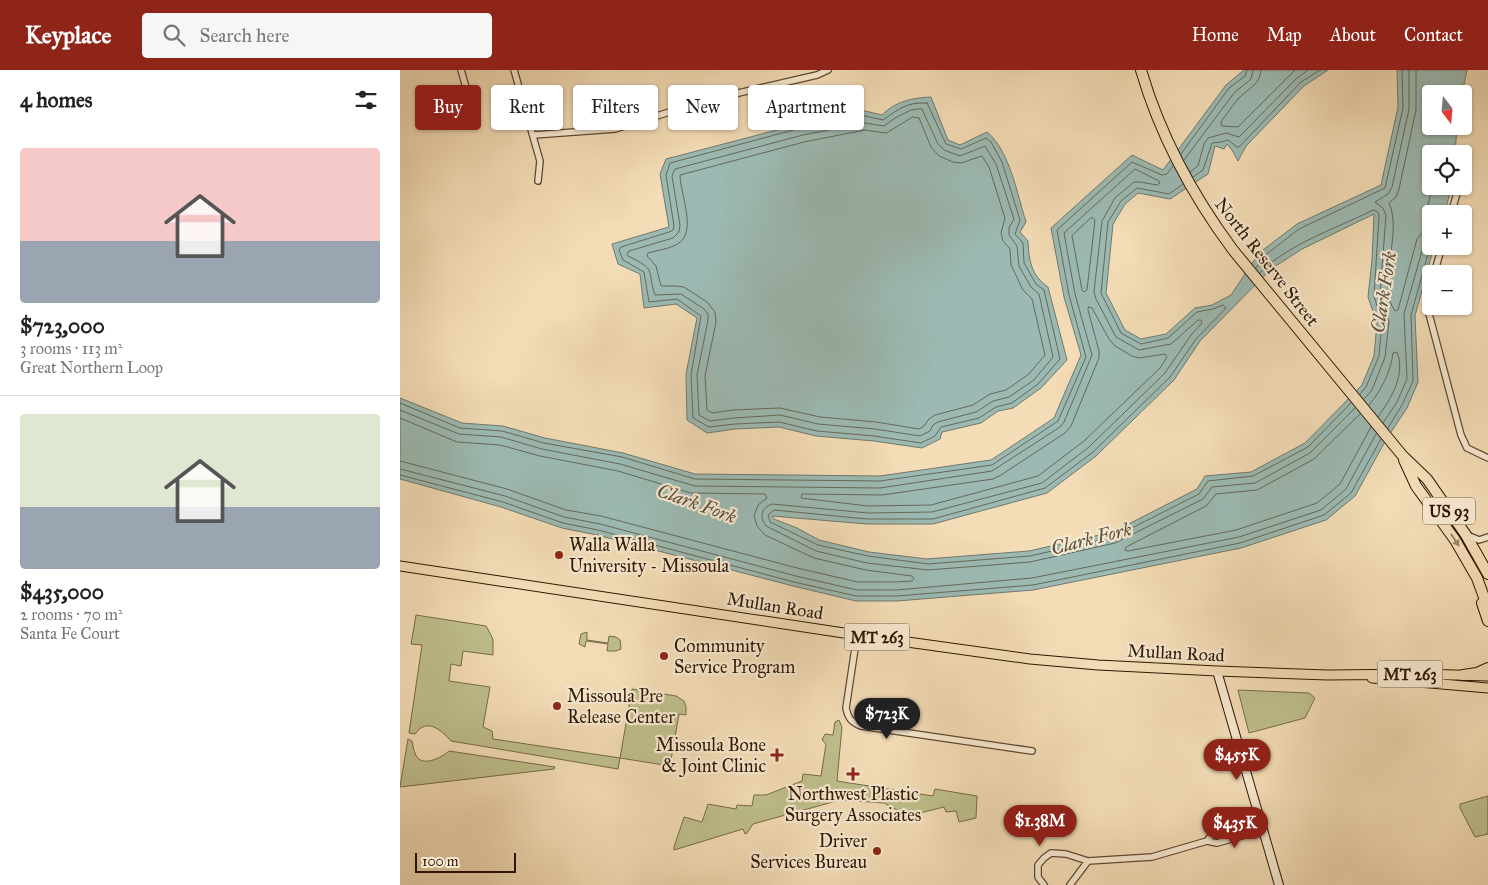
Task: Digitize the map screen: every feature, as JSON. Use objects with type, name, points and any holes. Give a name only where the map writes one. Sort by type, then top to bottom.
[{"type":"highway","name":"North Reserve Street","points":[[1140,70],[1146,90],[1164,133],[1193,191],[1213,223],[1233,250],[1402,454],[1427,479],[1466,535],[1488,574]]},
{"type":"highway","name":"North Reserve Street","points":[[1402,454],[1416,486],[1455,540],[1477,578],[1488,608]]},
{"type":"highway","points":[[1477,578],[1479,595],[1488,621]]},
{"type":"highway","points":[[1463,675],[1477,674],[1488,668]]},
{"type":"main road","name":"Mullan Road","points":[[400,566],[857,635],[1030,659],[1098,665],[1217,671],[1488,676]]},
{"type":"main road","name":"Mullan Road","points":[[1357,675],[1422,684],[1488,688]]},
{"type":"street","points":[[461,70],[466,85]]},
{"type":"street","points":[[514,70],[540,161],[538,181]]},
{"type":"street","points":[[534,135],[615,129],[708,100],[817,75],[828,70]]},
{"type":"street","points":[[1429,315],[1461,435],[1468,448],[1488,458]]},
{"type":"street","name":"US 93","points":[[1466,535],[1479,540],[1488,537]]},
{"type":"street","points":[[857,635],[846,708],[848,716],[854,723],[861,726],[1032,751]]},
{"type":"street","points":[[1217,671],[1279,885]]},
{"type":"street","points":[[1206,841],[1213,833],[1260,819]]},
{"type":"street","points":[[1044,885],[1038,876],[1038,869],[1040,862],[1047,855],[1060,853],[1088,862],[1152,857],[1206,841],[1217,843],[1263,830]]},
{"type":"street","points":[[1070,885],[1088,862]]},
{"type":"green space","points":[[416,615],[486,626],[493,640],[493,655],[463,651],[461,666],[451,664],[449,681],[490,687],[483,727],[492,731],[493,739],[620,758],[618,769],[451,741],[438,729],[429,726],[424,726],[415,734],[409,733],[422,645],[411,644]]},
{"type":"green space","points":[[587,632],[587,640],[608,643],[609,636],[616,637],[620,640],[621,649],[607,651],[608,644],[586,641],[585,647],[579,644],[581,634]]},
{"type":"green space","points":[[632,689],[676,696],[684,701],[686,715],[679,714],[670,766],[620,758]]},
{"type":"green space","points":[[1238,690],[1309,693],[1315,698],[1305,718],[1249,733]]},
{"type":"green space","points":[[839,720],[842,727],[837,781],[933,796],[935,789],[977,796],[976,818],[959,822],[956,811],[946,812],[944,807],[908,816],[884,803],[840,800],[753,824],[745,834],[743,829],[674,850],[684,817],[702,822],[708,804],[736,809],[737,805],[752,806],[754,795],[766,795],[802,781],[803,774],[821,776],[826,744],[822,740],[825,734],[833,735],[835,722]]},
{"type":"green space","points":[[408,739],[412,741],[413,749],[418,758],[426,761],[441,757],[449,751],[555,767],[554,769],[400,787]]},
{"type":"green space","points":[[1488,796],[1488,834],[1475,837],[1460,808],[1460,804]]},
{"type":"water","name":"Clark Fork","points":[[1244,70],[1328,70],[1304,86],[1246,146],[1238,161],[1227,144],[1224,149],[1215,146],[1208,174],[1170,199],[1138,193],[1125,204],[1113,224],[1106,293],[1125,330],[1141,339],[1166,334],[1195,308],[1212,305],[1231,295],[1259,253],[1297,224],[1381,185],[1398,107],[1397,70],[1467,70],[1464,85],[1422,85],[1422,135],[1456,135],[1456,145],[1422,145],[1422,195],[1449,195],[1447,205],[1422,205],[1422,255],[1432,255],[1429,265],[1422,265],[1422,290],[1415,316],[1418,382],[1407,408],[1387,438],[1355,496],[1326,520],[1241,548],[1033,590],[897,601],[856,601],[597,535],[562,528],[501,507],[400,479],[400,398],[462,423],[503,426],[545,438],[623,453],[695,474],[880,476],[991,460],[1054,418],[1081,355],[1064,297],[1051,228],[1132,155],[1163,170],[1226,85]],"holes":[[[1374,214],[1368,297],[1377,323],[1374,356],[1362,385],[1305,443],[1251,472],[1205,476],[1197,489],[1113,532],[1029,551],[927,559],[869,552],[819,540],[797,528],[774,519],[772,516],[867,524],[933,524],[1047,493],[1096,456],[1174,380],[1200,341],[1271,269],[1302,249]]]},
{"type":"water","points":[[931,97],[948,140],[960,145],[987,132],[1002,150],[1012,174],[1026,222],[1020,232],[1028,241],[1030,261],[1034,272],[1048,287],[1067,360],[1041,388],[1013,408],[998,411],[981,423],[942,432],[940,439],[922,448],[874,441],[816,436],[779,427],[735,429],[707,433],[687,420],[686,374],[697,318],[676,304],[644,308],[640,274],[618,264],[612,244],[669,227],[660,174],[666,159],[777,130],[864,130],[864,111],[882,115],[893,106],[917,98]]},
{"type":"place","name":"Walla Walla University - Missoula","points":[[559,555]]},
{"type":"place","name":"Community Service Program","points":[[664,656]]},
{"type":"place","name":"Missoula Pre Release Center","points":[[557,706]]},
{"type":"place","name":"Missoula Bone & Joint Clinic","points":[[777,755]]},
{"type":"place","name":"Northwest Plastic Surgery Associates","points":[[853,774]]},
{"type":"place","name":"Driver Services Bureau","points":[[877,851]]}]
